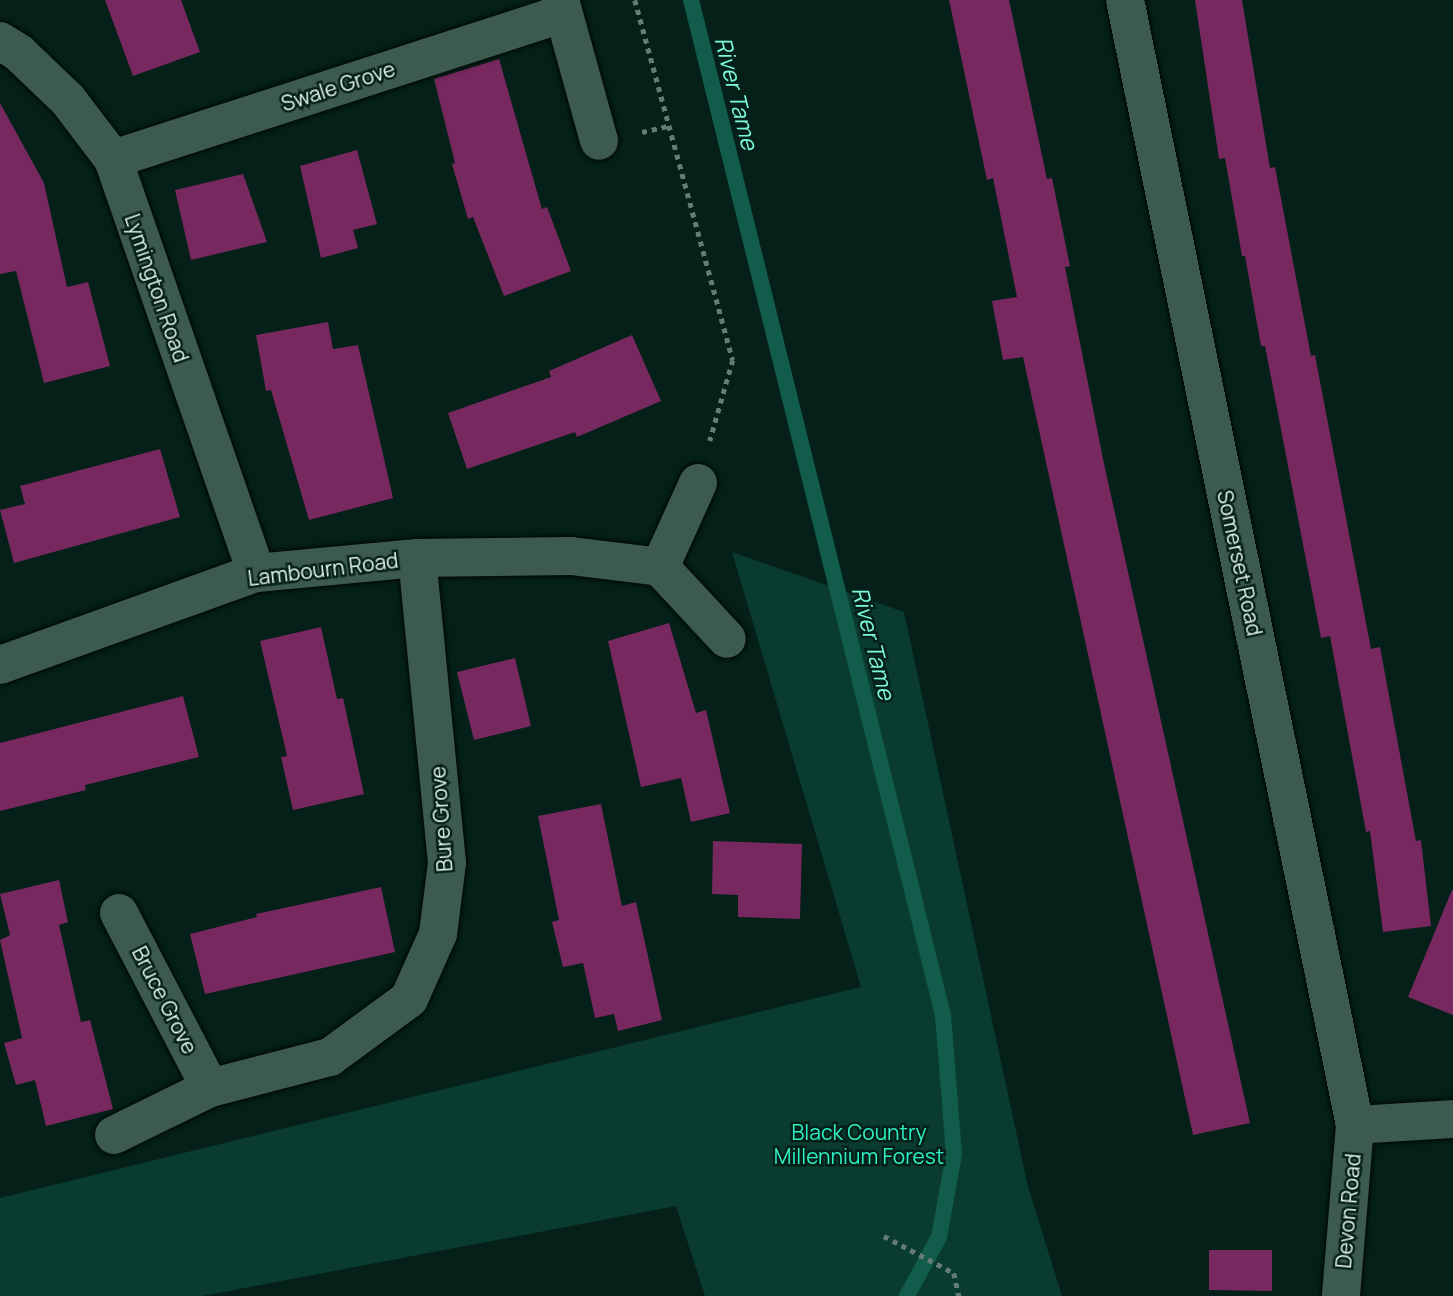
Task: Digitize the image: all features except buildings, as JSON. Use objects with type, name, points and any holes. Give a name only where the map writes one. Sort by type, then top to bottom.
[{"type":"street","name":"Somerset Road","points":[[1125,0],[1355,1125]]},
{"type":"street","points":[[561,7],[599,141]]},
{"type":"street","name":"Swale Grove","points":[[113,159],[561,7]]},
{"type":"street","name":"Lymington Road","points":[[0,41],[19,53],[68,100],[113,159],[256,573]]},
{"type":"street","points":[[698,483],[660,567],[727,639]]},
{"type":"street","name":"Lambourn Road","points":[[0,665],[256,573],[417,558],[571,556],[660,567]]},
{"type":"street","name":"Bure Grove","points":[[114,1135],[210,1088],[330,1057],[409,999],[438,934],[447,863],[417,558]]},
{"type":"street","name":"Bruce Grove","points":[[119,913],[210,1088]]},
{"type":"street","points":[[1355,1125],[1453,1119]]},
{"type":"street","name":"Devon Road","points":[[1341,1296],[1355,1125]]},
{"type":"path","points":[[635,0],[733,360],[698,483]]},
{"type":"path","points":[[884,1236],[954,1273],[960,1296]]},
{"type":"green space","name":"Black Country Millennium Forest","points":[[732,552],[904,612],[1028,1187],[1062,1296],[705,1296],[676,1206],[202,1296],[0,1296],[0,1198],[861,987]]},
{"type":"waterway","name":"River Tame","points":[[691,0],[943,1015],[954,1154],[939,1237],[907,1296]]}]
